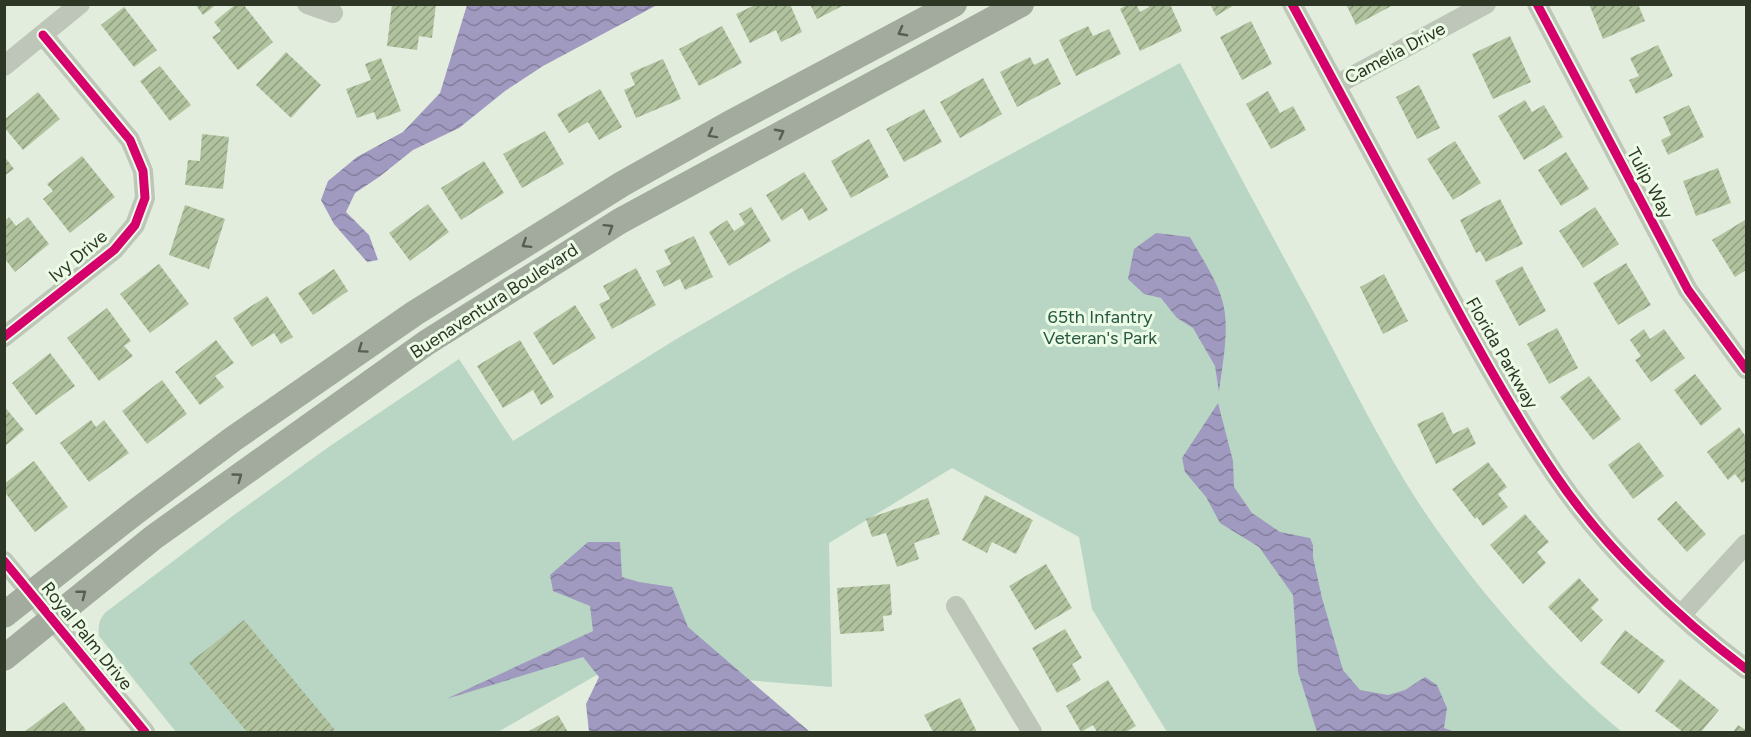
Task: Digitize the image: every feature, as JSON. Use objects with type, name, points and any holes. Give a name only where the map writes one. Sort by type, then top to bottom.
[{"type":"main road","name":"Buenaventura Boulevard","points":[[4,615],[233,439],[415,313],[622,184],[727,125],[954,4]]},
{"type":"main road","name":"Buenaventura Boulevard","points":[[4,658],[154,537],[426,343],[620,221],[1022,4]]},
{"type":"street","points":[[4,66],[80,4]]},
{"type":"street","points":[[307,4],[333,13]]},
{"type":"street","name":"Florida Parkway","points":[[1292,4],[1486,363],[1557,477],[1610,545],[1681,615],[1746,669]]},
{"type":"street","name":"Camelia Drive","points":[[1336,85],[1486,4]]},
{"type":"street","name":"Tulip Way","points":[[1537,4],[1689,290],[1746,369]]},
{"type":"street","name":"Ivy Drive","points":[[4,337],[114,250],[135,225],[144,198],[143,171],[130,140],[43,35]]},
{"type":"street","points":[[1681,615],[1746,544]]},
{"type":"street","name":"Royal Palm Drive","points":[[4,561],[137,730]]},
{"type":"street","points":[[956,606],[1032,732]]},
{"type":"green space","name":"65th Infantry Veteran's Park","points":[[1180,63],[1377,432],[1418,502],[1463,565],[1512,624],[1565,680],[1622,732],[1167,732],[1092,609],[1079,537],[952,468],[829,543],[832,687],[607,669],[498,732],[176,732],[99,636],[100,623],[106,612],[330,446],[459,359],[513,441],[678,338],[792,272]]},
{"type":"water","points":[[467,5],[657,5],[543,66],[505,91],[459,128],[413,150],[355,193],[346,212],[369,235],[378,260],[367,262],[334,224],[321,200],[328,181],[357,157],[403,132],[440,93]]},
{"type":"water","points":[[1156,233],[1190,237],[1219,290],[1226,328],[1219,392],[1215,366],[1193,328],[1177,318],[1161,298],[1144,294],[1128,279],[1134,249]]},
{"type":"water","points":[[1218,403],[1233,461],[1234,487],[1252,513],[1280,532],[1310,538],[1322,598],[1343,670],[1360,690],[1388,695],[1405,690],[1425,677],[1437,685],[1447,708],[1444,728],[1455,732],[1317,732],[1298,672],[1293,595],[1259,547],[1220,523],[1206,497],[1185,472],[1182,458]]},
{"type":"water","points":[[588,542],[620,542],[622,577],[672,587],[688,627],[810,732],[589,732],[586,704],[599,677],[583,657],[446,699],[593,631],[590,606],[553,591],[550,575]]},
{"type":"building","points":[[195,4],[217,4],[203,15]]},
{"type":"building","points":[[236,4],[243,4],[273,42],[238,70],[212,37],[221,31],[214,22]]},
{"type":"building","points":[[392,4],[436,4],[432,38],[419,36],[417,50],[387,46]]},
{"type":"building","points":[[757,4],[790,4],[802,32],[781,42],[776,30],[750,43],[736,14]]},
{"type":"building","points":[[810,4],[846,4],[817,19]]},
{"type":"building","points":[[1128,4],[1136,4],[1140,12],[1149,7],[1148,4],[1170,4],[1182,31],[1140,51],[1120,9]]},
{"type":"building","points":[[1210,4],[1236,4],[1216,16]]},
{"type":"building","points":[[1346,4],[1395,4],[1356,25]]},
{"type":"building","points":[[1589,4],[1638,4],[1645,21],[1603,39]]},
{"type":"building","points":[[124,7],[157,50],[134,67],[101,25]]},
{"type":"building","points":[[1251,21],[1272,64],[1242,80],[1220,37]]},
{"type":"building","points":[[722,26],[742,63],[699,86],[679,49]]},
{"type":"building","points":[[1088,26],[1093,36],[1109,29],[1121,54],[1076,76],[1059,40]]},
{"type":"building","points":[[1510,36],[1531,82],[1493,99],[1472,54]]},
{"type":"building","points":[[1658,45],[1673,76],[1636,94],[1629,80],[1639,76],[1630,58]]},
{"type":"building","points":[[286,52],[321,85],[291,118],[256,85]]},
{"type":"building","points":[[1030,57],[1034,65],[1048,58],[1061,84],[1017,107],[1000,72]]},
{"type":"building","points":[[381,58],[401,111],[377,120],[374,112],[357,118],[346,89],[371,80],[365,64]]},
{"type":"building","points":[[663,59],[681,99],[636,118],[624,90],[635,85],[630,73]]},
{"type":"building","points":[[160,66],[191,105],[170,121],[140,81]]},
{"type":"building","points":[[983,78],[1002,114],[960,138],[940,102]]},
{"type":"building","points":[[1419,85],[1440,128],[1417,139],[1396,97]]},
{"type":"building","points":[[600,89],[622,127],[599,140],[588,122],[569,133],[557,114]]},
{"type":"building","points":[[1268,91],[1280,113],[1293,106],[1306,130],[1271,149],[1246,104]]},
{"type":"building","points":[[38,92],[60,119],[23,150],[4,127],[4,120]]},
{"type":"building","points":[[1525,100],[1532,112],[1544,105],[1563,137],[1524,160],[1498,116]]},
{"type":"building","points":[[1689,105],[1704,137],[1668,155],[1661,140],[1671,135],[1663,117]]},
{"type":"building","points":[[924,109],[942,142],[904,162],[886,129]]},
{"type":"building","points":[[545,131],[564,164],[522,188],[503,154]]},
{"type":"building","points":[[202,134],[229,137],[223,189],[185,185],[188,160],[200,161]]},
{"type":"building","points":[[869,139],[889,177],[851,198],[831,161]]},
{"type":"building","points":[[1455,141],[1481,183],[1453,200],[1427,159]]},
{"type":"building","points":[[1566,152],[1589,189],[1561,206],[1538,170]]},
{"type":"building","points":[[4,156],[14,169],[4,176]]},
{"type":"building","points":[[82,156],[115,197],[70,233],[43,199],[53,191],[47,184]]},
{"type":"building","points":[[484,161],[504,193],[461,220],[441,188]]},
{"type":"building","points":[[1718,168],[1731,203],[1696,216],[1683,181]]},
{"type":"building","points":[[804,172],[828,210],[809,221],[802,208],[782,221],[766,195]]},
{"type":"building","points":[[1500,199],[1523,244],[1486,262],[1480,251],[1476,253],[1460,220]]},
{"type":"building","points":[[428,204],[449,232],[410,261],[389,233]]},
{"type":"building","points":[[185,205],[225,219],[209,269],[169,255]]},
{"type":"building","points":[[751,207],[771,241],[729,266],[709,232],[727,220],[734,231],[745,224],[739,214]]},
{"type":"building","points":[[1595,207],[1619,244],[1583,268],[1559,231]]},
{"type":"building","points":[[9,217],[16,226],[28,217],[49,244],[15,272],[5,259],[5,221]]},
{"type":"building","points":[[1745,220],[1746,270],[1735,277],[1712,240]]},
{"type":"building","points":[[694,236],[713,277],[685,290],[680,279],[664,287],[656,271],[671,264],[664,250]]},
{"type":"building","points":[[1626,263],[1651,305],[1618,325],[1593,283]]},
{"type":"building","points":[[159,264],[189,304],[150,333],[120,294]]},
{"type":"building","points":[[1522,266],[1546,311],[1519,326],[1495,281]]},
{"type":"building","points":[[636,268],[656,305],[612,329],[599,304],[610,299],[603,286]]},
{"type":"building","points":[[334,269],[348,291],[313,315],[298,293]]},
{"type":"building","points":[[1384,274],[1408,321],[1383,334],[1360,287]]},
{"type":"building","points":[[267,296],[293,337],[281,344],[274,333],[252,347],[233,318]]},
{"type":"building","points":[[575,305],[596,338],[553,365],[533,333]]},
{"type":"building","points":[[107,308],[131,341],[124,346],[133,356],[99,381],[67,338]]},
{"type":"building","points":[[1557,328],[1578,368],[1549,384],[1527,344]]},
{"type":"building","points":[[1644,329],[1650,339],[1664,329],[1685,358],[1651,382],[1635,360],[1641,356],[1630,340]]},
{"type":"building","points":[[216,340],[234,363],[215,376],[224,387],[200,405],[175,372]]},
{"type":"building","points":[[520,340],[554,397],[541,405],[533,390],[503,408],[477,366]]},
{"type":"building","points":[[50,353],[75,386],[36,415],[12,383]]},
{"type":"building","points":[[1695,374],[1722,409],[1701,426],[1674,390]]},
{"type":"building","points":[[1589,376],[1621,419],[1593,440],[1560,397]]},
{"type":"building","points":[[162,380],[187,414],[147,444],[122,411]]},
{"type":"building","points":[[4,406],[24,430],[4,447]]},
{"type":"building","points":[[1443,412],[1453,434],[1468,427],[1476,444],[1436,464],[1417,424]]},
{"type":"building","points":[[91,420],[96,427],[104,420],[129,453],[89,482],[60,443]]},
{"type":"building","points":[[1739,427],[1746,437],[1746,480],[1742,483],[1735,474],[1728,480],[1707,452]]},
{"type":"building","points":[[1639,442],[1664,476],[1633,499],[1608,465]]},
{"type":"building","points":[[34,461],[68,507],[35,532],[4,491],[4,484]]},
{"type":"building","points":[[1488,462],[1507,487],[1498,494],[1508,507],[1483,526],[1452,489]]},
{"type":"building","points":[[985,495],[1033,520],[1016,554],[992,542],[987,553],[962,540]]},
{"type":"building","points":[[928,498],[940,534],[914,543],[919,559],[897,567],[886,533],[872,537],[866,519]]},
{"type":"building","points":[[1676,501],[1706,534],[1687,552],[1657,519]]},
{"type":"building","points":[[1525,514],[1549,542],[1537,552],[1546,563],[1523,584],[1490,545]]},
{"type":"building","points":[[1046,564],[1072,608],[1035,630],[1009,586]]},
{"type":"building","points":[[1579,578],[1599,600],[1591,608],[1603,620],[1581,642],[1548,607]]},
{"type":"building","points":[[890,584],[892,615],[883,616],[884,631],[840,634],[837,588]]},
{"type":"building","points":[[244,620],[335,730],[332,732],[247,732],[189,663]]},
{"type":"building","points":[[1065,629],[1082,658],[1072,664],[1081,680],[1057,693],[1032,648]]},
{"type":"building","points":[[1625,630],[1665,661],[1639,694],[1600,663]]},
{"type":"building","points":[[1680,679],[1719,710],[1701,732],[1683,732],[1655,711]]},
{"type":"building","points":[[1108,680],[1136,726],[1126,732],[1097,732],[1093,725],[1081,732],[1066,706]]},
{"type":"building","points":[[960,698],[977,732],[933,732],[924,715]]},
{"type":"building","points":[[64,702],[86,730],[82,732],[24,732]]},
{"type":"building","points":[[558,715],[568,732],[527,732]]},
{"type":"building","points":[[1738,725],[1746,730],[1746,732],[1733,732]]},
{"type":"cycle path","points":[[1292,4],[1472,338],[1521,422],[1556,476],[1575,503],[1643,580],[1694,627],[1746,669]]},
{"type":"cycle path","points":[[1537,4],[1688,290],[1746,369]]},
{"type":"cycle path","points":[[4,337],[114,250],[135,225],[145,198],[143,171],[130,140],[43,35]]},
{"type":"cycle path","points":[[4,561],[145,732]]}]
